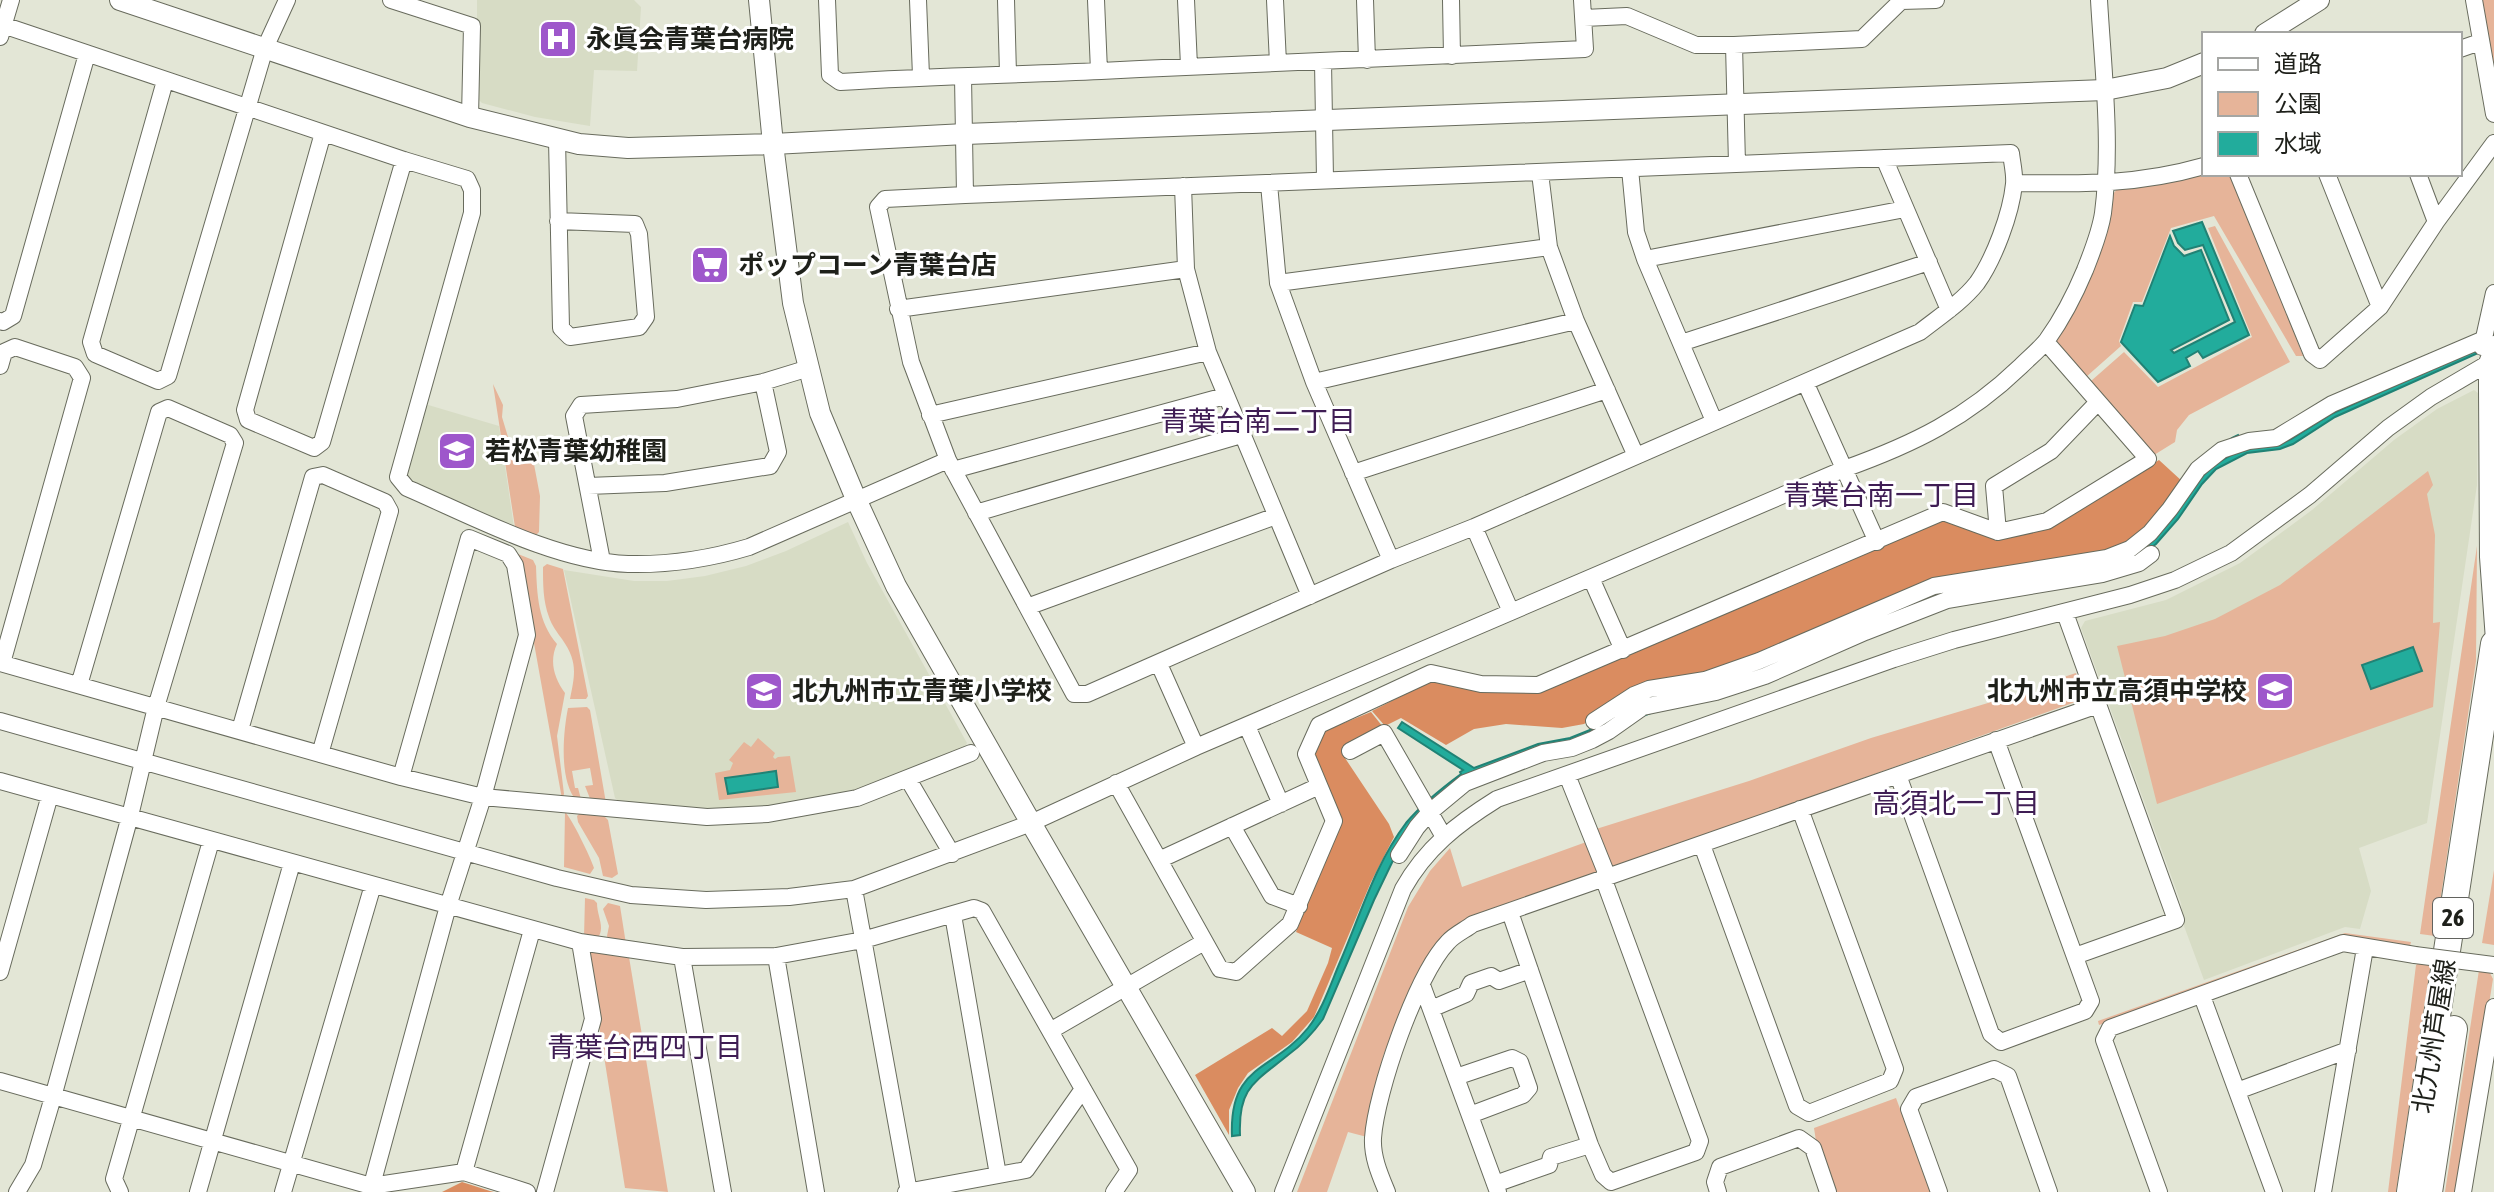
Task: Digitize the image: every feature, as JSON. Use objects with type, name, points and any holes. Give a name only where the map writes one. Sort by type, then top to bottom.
[{"type":"main road","name":"北九州芦屋線","points":[[2410,1192],[2494,642]]},
{"type":"main road","name":"北九州芦屋線","points":[[2429,1192],[2494,756]]},
{"type":"street","points":[[11,0],[1,29],[87,54],[467,179],[472,190],[472,213],[398,477],[407,488],[539,544],[602,561],[626,564],[676,563],[715,557],[749,547],[856,499],[951,465],[1225,396]]},
{"type":"street","points":[[120,0],[470,117],[579,144],[628,148],[2105,90],[2167,78],[2202,64]]},
{"type":"street","points":[[165,81],[91,342],[95,354],[158,381],[168,376],[246,107],[265,48],[287,0]]},
{"type":"street","points":[[391,0],[472,26],[470,117]]},
{"type":"street","points":[[759,0],[793,303],[820,413],[896,586],[1245,1192]]},
{"type":"street","points":[[827,0],[830,75],[840,82],[921,76],[963,77],[1585,49],[1582,0]]},
{"type":"street","points":[[918,0],[921,76]]},
{"type":"street","points":[[1006,0],[1008,74]]},
{"type":"street","points":[[1096,0],[1099,71]]},
{"type":"street","points":[[1186,0],[1189,66]]},
{"type":"street","points":[[1275,0],[1278,63]]},
{"type":"street","points":[[1365,0],[1367,60]]},
{"type":"street","points":[[1451,0],[1452,56]]},
{"type":"street","points":[[1584,18],[1627,16],[1696,45],[1862,39],[1901,1],[1936,0]]},
{"type":"street","points":[[0,721],[557,878],[631,895],[706,900],[789,897],[854,889],[1031,823],[1196,747],[1844,469],[1897,450],[1943,426],[1997,389],[2046,342],[2076,292],[2103,217],[2106,184],[2105,90],[2099,0]]},
{"type":"street","points":[[2268,32],[2319,0]]},
{"type":"street","points":[[2474,0],[2493,105]]},
{"type":"street","points":[[2462,48],[2480,42]]},
{"type":"street","points":[[1734,45],[1737,164]]},
{"type":"street","points":[[0,321],[13,316],[87,54]]},
{"type":"street","points":[[1323,62],[1325,179]]},
{"type":"street","points":[[963,77],[965,195]]},
{"type":"street","points":[[323,133],[245,410],[248,420],[314,448],[322,442],[404,160]]},
{"type":"street","points":[[557,139],[558,221],[561,328],[570,337],[639,327],[646,317],[639,234],[635,224],[558,221]]},
{"type":"street","points":[[2239,176],[2312,354],[2320,360],[2380,307],[2436,222],[2494,143]]},
{"type":"street","points":[[2011,153],[2014,183],[2003,229],[1976,284],[1920,332],[1087,694],[1074,694],[951,465],[911,362],[878,207],[885,199],[1737,164],[2011,153]]},
{"type":"street","points":[[1884,158],[1949,310]]},
{"type":"street","points":[[2014,183],[2106,184],[2175,174],[2202,167]]},
{"type":"street","points":[[1630,169],[1636,232],[1714,421]]},
{"type":"street","points":[[1540,173],[1549,247],[1576,321],[1636,456]]},
{"type":"street","points":[[2328,176],[2380,307]]},
{"type":"street","points":[[2419,176],[2436,222]]},
{"type":"street","points":[[1269,184],[1278,283],[1314,382],[1391,560]]},
{"type":"street","points":[[1183,186],[1186,269],[1208,352],[1310,596]]},
{"type":"street","points":[[1645,259],[1905,209]]},
{"type":"street","points":[[1278,283],[1549,247]]},
{"type":"street","points":[[1681,343],[1929,262]]},
{"type":"street","points":[[898,309],[1186,269]]},
{"type":"street","points":[[2494,293],[2487,363],[2488,557],[2494,642]]},
{"type":"street","points":[[1314,382],[1576,321]]},
{"type":"street","points":[[1594,721],[1649,689],[1705,680],[1759,661],[1934,586],[2107,558],[2130,549],[2150,533],[2198,469],[2222,450],[2249,441],[2276,438],[2332,404],[2489,341]]},
{"type":"street","points":[[1116,783],[1220,969],[1236,972],[1290,924],[1334,821],[1306,754],[1319,725],[1431,673],[1481,684],[1538,685],[1943,512],[1998,532],[2047,521],[2148,459],[2046,342]]},
{"type":"street","points":[[0,366],[4,352],[15,347],[75,367],[82,378],[1,663],[401,777],[483,797],[707,817],[768,814],[857,798],[971,753]]},
{"type":"street","points":[[930,415],[1208,352]]},
{"type":"street","points":[[1283,1192],[1403,889],[1414,869],[1459,823],[1497,799],[1954,640],[2065,613],[2175,580],[2231,553],[2310,495],[2388,428],[2487,363]]},
{"type":"street","points":[[602,561],[574,416],[581,405],[677,399],[763,382],[809,368]]},
{"type":"street","points":[[588,486],[665,483],[770,466],[778,452],[763,382]]},
{"type":"street","points":[[1806,384],[1877,542]]},
{"type":"street","points":[[1353,473],[1607,390]]},
{"type":"street","points":[[1998,532],[1994,486],[2051,451],[2098,402]]},
{"type":"street","points":[[17,1192],[33,1165],[53,1097],[145,761],[156,707],[235,443],[230,435],[168,408],[159,412],[79,685]]},
{"type":"street","points":[[976,513],[1241,435]]},
{"type":"street","points":[[240,730],[313,477],[323,475],[385,502],[390,511],[320,754]]},
{"type":"street","points":[[1027,607],[1276,516]]},
{"type":"street","points":[[1474,527],[1511,612]]},
{"type":"street","points":[[371,1189],[448,906],[483,797],[527,635],[515,565],[508,554],[469,538],[401,777]]},
{"type":"street","points":[[1399,855],[1430,812],[1465,783],[1543,753],[1572,748],[1592,740],[1649,705],[1716,692],[1765,676],[1947,600],[2102,574],[2139,563],[2151,554]]},
{"type":"street","points":[[1591,578],[1623,650]]},
{"type":"street","points":[[2065,613],[2176,920],[2075,956]]},
{"type":"street","points":[[1159,664],[1196,747]]},
{"type":"street","points":[[1387,1192],[1374,1158],[1373,1138],[1397,1041],[1433,964],[1448,942],[1473,924],[2098,705]]},
{"type":"street","points":[[1247,726],[1281,804]]},
{"type":"street","points":[[1350,751],[1384,733],[1444,837]]},
{"type":"street","points":[[1898,775],[1991,1034],[2001,1042],[2085,1011],[2091,1001],[1996,740]]},
{"type":"street","points":[[1510,912],[1603,1175],[1611,1182],[1696,1152],[1700,1141],[1604,880],[1605,870],[1567,775]]},
{"type":"street","points":[[908,779],[952,854]]},
{"type":"street","points":[[0,781],[532,930],[580,942],[682,957],[776,956],[863,940],[974,908],[982,911],[1129,1170],[1114,1192]]},
{"type":"street","points":[[1159,860],[1319,786]]},
{"type":"street","points":[[0,972],[50,795]]},
{"type":"street","points":[[1702,845],[1797,1106],[1809,1113],[1890,1081],[1895,1069],[1800,809]]},
{"type":"street","points":[[1232,826],[1272,896],[1299,906]]},
{"type":"street","points":[[120,1192],[114,1179],[211,841]]},
{"type":"street","points":[[198,1192],[292,863]]},
{"type":"street","points":[[283,1192],[373,885]]},
{"type":"street","points":[[854,889],[908,1192],[1026,1170],[1083,1089]]},
{"type":"street","points":[[953,915],[998,1175]]},
{"type":"street","points":[[464,1172],[532,930]]},
{"type":"street","points":[[545,1192],[593,1019],[580,942]]},
{"type":"street","points":[[1050,1031],[1204,942]]},
{"type":"street","points":[[2159,1192],[2104,1040],[2110,1028],[2343,943],[2494,965]]},
{"type":"street","points":[[2323,1192],[2365,948]]},
{"type":"street","points":[[776,956],[816,1192]]},
{"type":"street","points":[[682,957],[723,1192]]},
{"type":"street","points":[[1431,1009],[1466,994],[1471,983],[1491,976],[1499,981],[1530,970]]},
{"type":"street","points":[[1422,985],[1497,1188],[1549,1165],[1551,1157],[1590,1145]]},
{"type":"street","points":[[2202,996],[2274,1192]]},
{"type":"street","points":[[2463,1192],[2494,1007]]},
{"type":"street","points":[[2237,1091],[2348,1050]]},
{"type":"street","points":[[1456,1077],[1512,1058],[1520,1062],[1529,1088],[1523,1095],[1470,1115]]},
{"type":"street","points":[[1939,1192],[1909,1109],[1916,1097],[1994,1069],[2008,1076],[2049,1192]]},
{"type":"street","points":[[0,1081],[371,1189],[464,1172],[527,1192]]},
{"type":"street","points":[[1718,1192],[1715,1182],[1720,1167],[1799,1138],[1813,1148],[1828,1192]]},
{"type":"shaded area","name":"永眞会青葉台病院","points":[[477,0],[634,0],[641,7],[637,71],[594,70],[590,126],[535,117],[482,103],[477,98]]},
{"type":"shaded area","name":"北九州市立高須中学校","points":[[2474,390],[2478,393],[2477,485],[2427,823],[2359,848],[2371,891],[2360,929],[2345,927],[2204,980],[2184,926],[2181,903],[2081,628],[2085,621],[2166,600],[2240,563],[2312,510],[2394,440],[2437,409]]},
{"type":"shaded area","name":"若松青葉幼稚園","points":[[425,404],[499,426],[514,527],[410,482],[405,475]]},
{"type":"shaded area","points":[[2159,460],[2183,482],[2163,512],[2127,545],[1711,674],[1633,691],[1584,724],[1562,728],[1506,724],[1474,729],[1446,745],[1401,718],[1385,726],[1372,711],[1433,680],[1542,691],[1943,520],[2049,528]]},
{"type":"shaded area","name":"北九州市立青葉小学校","points":[[848,522],[867,563],[967,743],[962,752],[894,779],[825,799],[747,810],[664,808],[621,803],[615,798],[564,570],[634,581],[705,576],[746,566],[786,551]]},
{"type":"shaded area","points":[[1371,712],[1383,727],[1343,755],[1389,824],[1394,837],[1371,882],[1314,1017],[1292,1042],[1248,1073],[1229,1110],[1229,1135],[1195,1075],[1272,1028],[1282,1036],[1307,1011],[1332,948],[1296,932],[1341,819],[1315,759],[1315,751],[1324,731]]},
{"type":"shaded area","points":[[462,1182],[490,1191],[494,1192],[442,1192]]},
{"type":"green space","points":[[2482,0],[2494,0],[2494,72]]},
{"type":"green space","points":[[2202,174],[2234,176],[2303,356],[2296,356],[2214,216],[2171,228],[2142,302],[2133,302],[2119,341],[2121,346],[2086,377],[2056,342],[2055,336],[2113,194],[2119,187]]},
{"type":"green space","points":[[2215,226],[2290,362],[2189,415],[2177,430],[2175,442],[2154,455],[2091,381],[2124,352],[2158,387],[2252,337],[2208,228]]},
{"type":"green space","points":[[493,384],[503,405],[502,417],[508,437],[519,450],[533,459],[540,496],[539,532],[535,536],[515,527]]},
{"type":"green space","points":[[2428,471],[2433,485],[2427,494],[2435,535],[2433,623],[2440,622],[2433,707],[2157,804],[2117,646],[2165,636],[2215,619],[2280,585]]},
{"type":"green space","points":[[2477,546],[2476,661],[2435,936],[2420,934]]},
{"type":"green space","points":[[518,554],[533,560],[536,566],[542,617],[557,644],[553,657],[554,669],[565,693],[557,736],[562,799]]},
{"type":"green space","points":[[547,564],[563,569],[588,696],[586,699],[570,699],[573,662],[547,611],[543,567]]},
{"type":"green space","points":[[2076,673],[2082,691],[2078,701],[1608,870],[1593,830],[1749,781],[1871,738],[2028,691],[2033,702],[2051,695],[2045,683]]},
{"type":"green space","points":[[587,707],[606,803],[591,801],[585,786],[593,785],[590,768],[572,771],[581,799],[576,800],[567,781],[564,743],[568,708]]},
{"type":"green space","points":[[758,738],[775,753],[775,759],[790,756],[796,792],[719,800],[715,773],[730,770],[733,763],[729,760],[744,742],[751,747]]},
{"type":"green space","points":[[565,812],[592,863],[594,868],[590,874],[564,867]]},
{"type":"green space","points":[[580,813],[603,815],[608,820],[618,874],[612,878],[603,876],[599,858],[578,822]]},
{"type":"green space","points":[[1589,841],[1600,874],[1465,921],[1405,1004],[1383,1056],[1367,1137],[1348,1132],[1327,1192],[1297,1192],[1408,907],[1430,871],[1450,848],[1462,887]]},
{"type":"green space","points":[[2494,870],[2494,945],[2482,943]]},
{"type":"green space","points":[[585,898],[597,903],[601,926],[597,939],[584,937]]},
{"type":"green space","points":[[608,903],[620,906],[626,944],[609,941],[609,926],[603,909]]},
{"type":"green space","points":[[2345,933],[2411,942],[2410,946],[2345,937],[2099,1025],[2098,1021]]},
{"type":"green space","points":[[594,950],[629,957],[668,1192],[625,1188],[588,956]]},
{"type":"green space","points":[[2431,963],[2396,1192],[2388,1192],[2416,965]]},
{"type":"green space","points":[[2479,970],[2490,973],[2493,979],[2459,1192],[2445,1192]]},
{"type":"green space","points":[[1896,1098],[1931,1192],[1835,1192],[1814,1128]]},
{"type":"water","points":[[2202,222],[2249,335],[2203,358],[2198,351],[2186,358],[2190,366],[2158,382],[2121,342],[2135,305],[2143,306],[2170,236],[2174,246],[2184,256],[2201,250],[2229,320],[2171,350],[2174,353],[2235,322],[2203,245],[2185,250],[2173,231]]},
{"type":"water","points":[[2494,341],[2494,346],[2335,417],[2293,444],[2280,449],[2247,453],[2216,469],[2156,544],[2134,560],[2019,582],[1597,733],[1472,774],[1398,850],[1323,1019],[1303,1043],[1251,1087],[1242,1106],[1240,1135],[1232,1136],[1233,1112],[1246,1081],[1295,1042],[1318,1013],[1369,891],[1395,839],[1418,810],[1463,770],[1398,728],[1402,722],[1474,768],[1538,744],[1570,738],[1590,730],[1636,699],[1927,596],[2152,541],[2212,466],[2238,451],[2232,438],[2238,435],[2245,449],[2280,444],[2331,414]]},
{"type":"water","points":[[2413,647],[2422,671],[2371,689],[2362,665]]},
{"type":"water","points":[[776,771],[778,787],[728,794],[725,778]]},
{"type":"place","name":"永眞会青葉台病院","points":[[558,39]]},
{"type":"place","name":"ポップコーン青葉台店","points":[[710,265]]},
{"type":"place","name":"若松青葉幼稚園","points":[[457,451]]},
{"type":"place","name":"北九州市立青葉小学校","points":[[764,691]]},
{"type":"place","name":"北九州市立高須中学校","points":[[2275,691]]},
{"type":"district","name":"青葉台南二丁目","points":[[1258,421]]},
{"type":"district","name":"青葉台南一丁目","points":[[1881,495]]},
{"type":"district","name":"高須北一丁目","points":[[1956,803]]},
{"type":"district","name":"青葉台西四丁目","points":[[645,1047]]}]
